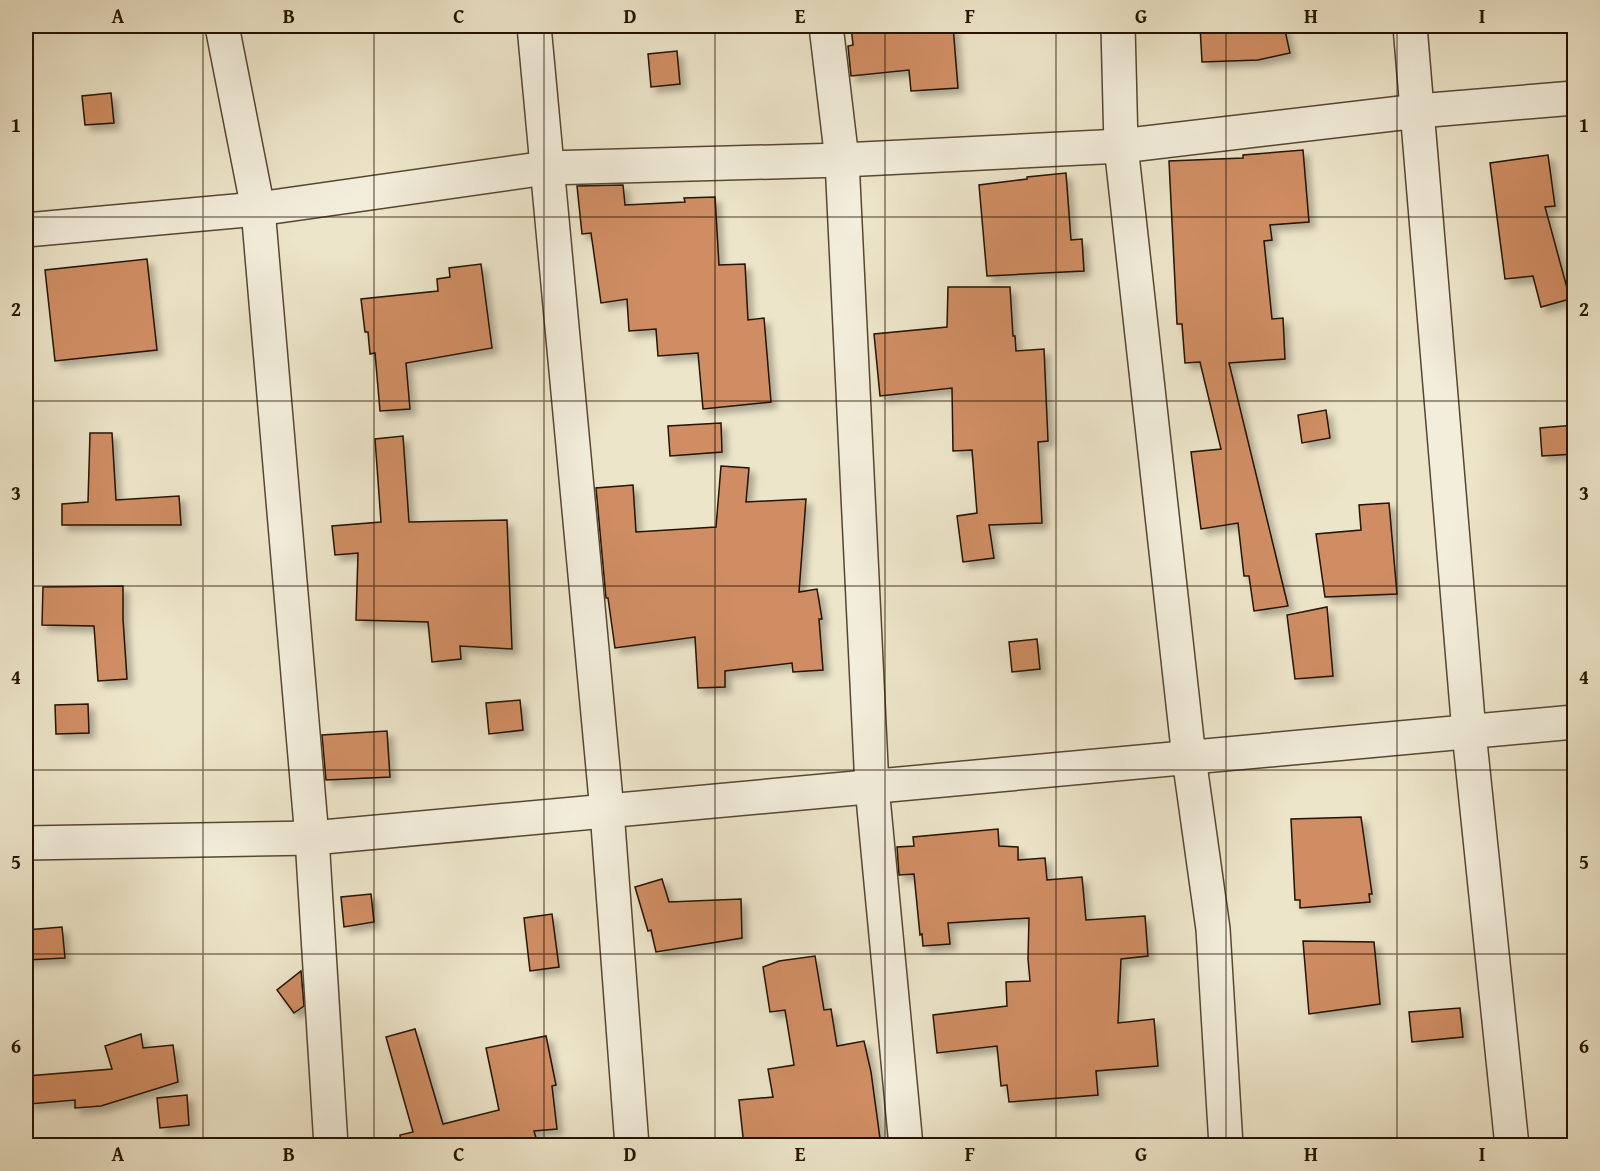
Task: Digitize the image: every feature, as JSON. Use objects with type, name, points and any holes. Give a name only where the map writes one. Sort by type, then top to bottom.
[{"type":"street","points":[[222,26],[258,209],[312,838],[331,1146]]},
{"type":"street","points":[[534,26],[607,811],[632,1146]]},
{"type":"street","points":[[826,26],[842,160],[872,787],[906,1146]]},
{"type":"street","points":[[1118,26],[1121,146],[1189,758],[1213,929],[1226,1146]]},
{"type":"street","points":[[1410,26],[1469,732],[1512,1146]]},
{"type":"street","points":[[26,230],[258,209],[546,168],[842,160],[1121,146],[1418,111],[1575,98]]},
{"type":"street","points":[[26,843],[312,838],[1575,723]]},
{"type":"building","points":[[851,26],[953,26],[958,88],[911,91],[909,70],[851,76],[848,46],[853,45]]},
{"type":"building","points":[[1200,26],[1284,26],[1290,53],[1258,60],[1202,62]]},
{"type":"building","points":[[677,51],[680,84],[651,87],[648,54]]},
{"type":"building","points":[[111,93],[114,123],[85,125],[82,96]]},
{"type":"building","points":[[1303,150],[1309,222],[1270,225],[1272,240],[1264,241],[1272,319],[1283,318],[1285,359],[1229,363],[1288,606],[1254,611],[1249,576],[1244,576],[1238,523],[1201,529],[1191,452],[1221,449],[1200,362],[1185,363],[1182,324],[1177,324],[1169,161],[1243,158],[1243,155]]},
{"type":"building","points":[[1548,155],[1555,206],[1545,207],[1570,299],[1541,307],[1533,276],[1505,279],[1490,163]]},
{"type":"building","points":[[1066,173],[1071,240],[1082,239],[1084,271],[987,276],[979,185]]},
{"type":"building","points":[[623,185],[625,205],[685,202],[684,198],[715,197],[719,265],[745,264],[748,320],[764,318],[771,402],[703,409],[698,353],[658,356],[656,329],[629,331],[627,299],[601,303],[591,233],[582,234],[577,186]]},
{"type":"building","points":[[147,259],[157,350],[55,361],[45,270]]},
{"type":"building","points":[[481,264],[492,348],[406,363],[410,409],[380,411],[375,353],[370,354],[361,299],[438,291],[437,279],[450,277],[449,268]]},
{"type":"building","points":[[948,287],[1010,287],[1016,351],[1044,349],[1048,441],[1038,442],[1042,523],[989,525],[994,558],[963,562],[957,516],[977,513],[972,450],[953,451],[952,388],[880,396],[874,334],[947,327]]},
{"type":"building","points":[[1326,410],[1330,438],[1302,443],[1298,415]]},
{"type":"building","points":[[721,423],[722,452],[670,456],[668,426]]},
{"type":"building","points":[[1575,425],[1575,454],[1542,456],[1540,428]]},
{"type":"building","points":[[90,433],[112,433],[116,500],[179,496],[181,525],[62,525],[62,504],[88,502]]},
{"type":"building","points":[[403,436],[409,522],[507,520],[512,649],[460,646],[461,659],[432,662],[428,622],[356,620],[358,553],[335,555],[332,526],[381,522],[375,439]]},
{"type":"building","points":[[721,466],[749,468],[746,502],[806,499],[799,592],[817,589],[822,619],[819,619],[823,670],[793,672],[792,663],[725,671],[725,687],[698,688],[695,637],[615,648],[608,598],[606,598],[596,488],[633,485],[636,532],[716,527]]},
{"type":"building","points":[[1389,503],[1397,594],[1325,597],[1316,534],[1361,530],[1359,505]]},
{"type":"building","points":[[123,586],[127,679],[98,681],[94,626],[42,625],[43,587]]},
{"type":"building","points":[[1327,607],[1333,676],[1295,679],[1287,615]]},
{"type":"building","points":[[1037,639],[1040,669],[1012,672],[1009,642]]},
{"type":"building","points":[[520,700],[523,730],[489,734],[486,703]]},
{"type":"building","points":[[88,704],[89,733],[56,734],[55,705]]},
{"type":"building","points":[[387,731],[390,777],[326,780],[322,735]]},
{"type":"building","points":[[1361,817],[1372,894],[1369,894],[1370,902],[1300,908],[1300,900],[1295,900],[1291,819]]},
{"type":"building","points":[[998,829],[999,846],[1018,847],[1018,860],[1045,858],[1047,880],[1082,877],[1086,920],[1145,916],[1148,956],[1121,959],[1118,1023],[1154,1019],[1158,1066],[1096,1071],[1098,1095],[1009,1102],[1007,1085],[1001,1086],[997,1046],[937,1053],[933,1015],[1007,1006],[1006,982],[1030,981],[1029,918],[948,923],[950,944],[923,946],[914,874],[899,875],[897,847],[914,846],[913,837]]},
{"type":"building","points":[[662,879],[669,902],[741,899],[742,938],[656,952],[651,930],[648,931],[635,887]]},
{"type":"building","points":[[371,894],[374,922],[344,927],[341,897]]},
{"type":"building","points":[[552,914],[559,967],[530,971],[524,918]]},
{"type":"building","points":[[62,927],[65,958],[26,960],[26,930]]},
{"type":"building","points":[[1303,941],[1374,942],[1380,1004],[1309,1014]]},
{"type":"building","points":[[815,956],[824,1010],[831,1009],[837,1046],[864,1041],[871,1072],[881,1146],[744,1146],[739,1100],[773,1097],[768,1069],[794,1065],[785,1010],[770,1012],[763,967],[779,961]]},
{"type":"building","points":[[301,971],[304,1006],[294,1013],[277,990]]},
{"type":"building","points":[[1460,1008],[1463,1037],[1412,1042],[1409,1012]]},
{"type":"building","points":[[415,1029],[443,1124],[499,1110],[486,1048],[546,1036],[556,1085],[552,1086],[557,1129],[534,1131],[536,1138],[509,1146],[401,1146],[400,1135],[413,1132],[386,1037]]},
{"type":"building","points":[[141,1034],[143,1048],[173,1045],[178,1082],[101,1106],[75,1108],[75,1100],[29,1104],[27,1076],[112,1069],[105,1046]]},
{"type":"building","points":[[187,1095],[189,1125],[160,1128],[157,1098]]}]
